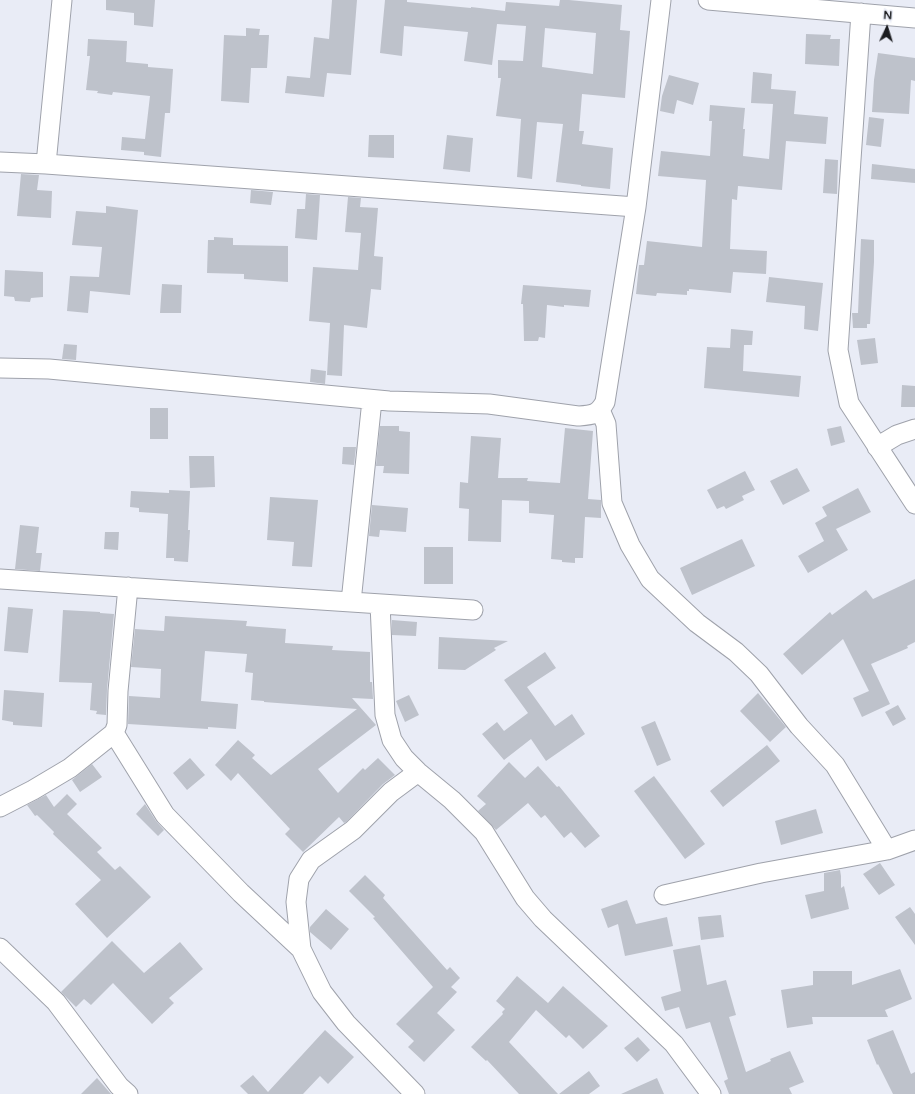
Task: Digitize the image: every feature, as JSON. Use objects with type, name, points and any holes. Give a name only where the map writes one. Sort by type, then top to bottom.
[{"type":"street","points":[[46,164],[62,0]]},
{"type":"street","points":[[0,368],[49,368],[372,400],[488,404],[578,416],[592,415],[600,410],[605,402],[636,207],[660,0]]},
{"type":"street","points":[[708,0],[915,18]]},
{"type":"street","points":[[861,13],[838,350],[849,403],[915,504]]},
{"type":"street","points":[[0,162],[46,164],[636,207]]},
{"type":"street","points":[[351,602],[372,400]]},
{"type":"street","points":[[600,410],[606,424],[612,503],[638,561],[650,579],[692,619],[736,652],[759,674],[799,726],[835,765],[887,850]]},
{"type":"street","points":[[878,447],[897,435],[915,430]]},
{"type":"street","points":[[0,579],[473,610]]},
{"type":"street","points":[[0,807],[33,790],[70,768],[114,732],[117,725],[118,691],[128,587]]},
{"type":"street","points":[[380,604],[385,715],[392,740],[404,758],[418,772],[452,800],[484,832],[525,898],[543,920],[674,1044],[711,1094]]},
{"type":"street","points":[[114,732],[165,815],[241,893],[301,949]]},
{"type":"street","points":[[415,1094],[346,1023],[322,992],[301,949],[296,902],[299,879],[310,860],[353,830],[391,792],[418,772]]},
{"type":"street","points":[[664,895],[761,873],[887,850],[915,840]]},
{"type":"street","points":[[0,948],[56,1002],[119,1086],[128,1094]]},
{"type":"building","points":[[106,0],[155,0],[153,27],[134,25],[134,13],[106,10]]},
{"type":"building","points":[[332,0],[357,0],[351,75],[327,73],[324,97],[285,93],[287,76],[310,78],[314,37],[329,39]]},
{"type":"building","points":[[385,0],[407,0],[407,2],[505,11],[506,2],[559,6],[560,0],[569,0],[622,5],[620,30],[630,31],[625,98],[582,94],[579,131],[584,131],[582,144],[613,148],[610,189],[556,182],[563,124],[537,122],[532,179],[517,177],[521,119],[496,116],[501,78],[498,78],[498,60],[523,61],[526,26],[497,24],[492,65],[464,61],[468,32],[404,26],[402,56],[380,53]],"holes":[[[545,28],[596,33],[593,74],[542,67]]]},
{"type":"building","points":[[246,28],[260,29],[259,35],[269,35],[267,68],[251,68],[249,103],[221,101],[224,35],[246,36]]},
{"type":"building","points":[[806,34],[831,35],[830,39],[840,39],[839,66],[805,64]]},
{"type":"building","points":[[88,39],[127,41],[126,62],[148,64],[148,67],[173,69],[170,113],[165,113],[161,157],[144,155],[144,152],[121,150],[122,137],[145,139],[150,96],[113,92],[112,95],[97,93],[98,91],[86,90],[90,56],[87,56]]},
{"type":"building","points":[[878,53],[915,58],[915,81],[911,80],[909,114],[872,112],[874,80]]},
{"type":"building","points":[[753,72],[772,74],[771,89],[796,91],[794,114],[828,117],[826,144],[786,141],[782,190],[738,186],[737,200],[732,199],[730,249],[767,251],[766,274],[733,272],[731,293],[689,289],[689,291],[687,291],[687,295],[657,293],[656,296],[636,294],[639,265],[644,265],[647,241],[702,247],[706,180],[658,176],[661,151],[710,156],[712,121],[709,121],[710,105],[745,108],[743,156],[769,159],[773,104],[751,103]]},
{"type":"building","points":[[669,75],[699,83],[693,105],[677,100],[674,114],[660,111],[662,96]]},
{"type":"building","points":[[869,117],[884,119],[881,147],[866,145]]},
{"type":"building","points":[[369,135],[394,135],[394,158],[368,157]]},
{"type":"building","points":[[447,135],[473,138],[470,172],[443,169]]},
{"type":"building","points":[[825,159],[838,160],[837,194],[823,193]]},
{"type":"building","points":[[872,164],[915,169],[915,183],[871,179]]},
{"type":"building","points":[[21,174],[39,175],[37,190],[52,191],[51,218],[17,216]]},
{"type":"building","points":[[251,190],[273,192],[271,205],[250,203]]},
{"type":"building","points":[[306,194],[320,195],[317,240],[295,238],[297,209],[305,209]]},
{"type":"building","points":[[348,197],[361,198],[360,207],[378,208],[374,256],[383,257],[381,290],[371,289],[367,328],[344,325],[342,376],[327,375],[330,323],[309,321],[313,267],[358,270],[361,233],[345,232]]},
{"type":"building","points":[[106,206],[138,210],[130,295],[90,291],[88,313],[67,311],[70,276],[99,277],[102,247],[72,245],[76,211],[106,213]]},
{"type":"building","points":[[214,237],[233,238],[233,245],[288,246],[288,282],[244,279],[244,274],[207,273],[208,240],[214,240]]},
{"type":"building","points":[[861,239],[874,240],[870,324],[867,324],[867,328],[853,328],[852,313],[858,313]]},
{"type":"building","points":[[5,270],[43,272],[43,297],[31,298],[30,302],[15,301],[14,297],[4,296]]},
{"type":"building","points":[[769,277],[823,283],[818,331],[804,329],[805,306],[766,302]]},
{"type":"building","points":[[162,284],[182,285],[181,313],[160,313]]},
{"type":"building","points":[[523,285],[591,290],[589,307],[547,305],[545,338],[539,337],[538,341],[524,341],[523,304],[521,304]]},
{"type":"building","points":[[731,329],[753,331],[752,345],[744,345],[743,371],[801,376],[799,397],[704,388],[707,347],[730,348]]},
{"type":"building","points":[[875,338],[878,363],[861,365],[857,340]]},
{"type":"building","points":[[64,344],[77,345],[76,360],[62,359]]},
{"type":"building","points":[[311,369],[326,371],[325,384],[310,382]]},
{"type":"building","points":[[902,385],[915,386],[915,407],[901,407]]},
{"type":"building","points":[[150,408],[168,408],[168,439],[150,439]]},
{"type":"building","points":[[380,426],[399,426],[399,431],[410,432],[409,474],[383,473],[384,466],[376,466]]},
{"type":"building","points":[[841,426],[845,442],[831,446],[827,429]]},
{"type":"building","points":[[565,428],[593,431],[588,499],[601,500],[601,518],[585,517],[583,558],[575,558],[575,563],[551,559],[554,515],[529,513],[529,501],[502,500],[501,542],[468,541],[469,509],[459,508],[460,482],[468,483],[471,436],[501,438],[498,478],[528,478],[527,481],[560,483]]},
{"type":"building","points":[[343,447],[356,447],[354,465],[342,464]]},
{"type":"building","points":[[189,456],[214,456],[215,487],[190,488]]},
{"type":"building","points":[[797,468],[810,491],[783,505],[770,481]]},
{"type":"building","points":[[745,471],[755,490],[742,496],[744,500],[726,509],[724,506],[717,509],[707,490]]},
{"type":"building","points":[[858,488],[871,512],[836,529],[848,550],[808,573],[798,556],[824,541],[815,523],[827,516],[822,507]]},
{"type":"building","points":[[169,490],[190,491],[188,562],[174,561],[174,558],[166,558],[168,514],[139,512],[139,508],[130,507],[131,491],[169,493]]},
{"type":"building","points":[[270,497],[318,500],[312,567],[292,566],[294,542],[267,540]]},
{"type":"building","points":[[372,505],[408,508],[406,532],[380,530],[379,537],[369,536]]},
{"type":"building","points":[[20,525],[39,527],[36,553],[42,553],[40,571],[15,569]]},
{"type":"building","points":[[105,532],[119,532],[118,550],[104,549]]},
{"type":"building","points":[[742,539],[755,566],[692,595],[680,568]]},
{"type":"building","points":[[424,547],[453,547],[453,584],[424,584]]},
{"type":"building","points":[[915,579],[915,642],[907,646],[908,648],[871,664],[890,704],[862,717],[853,698],[869,691],[843,639],[802,675],[783,654],[830,612],[832,615],[866,590],[873,599]]},
{"type":"building","points":[[8,607],[33,609],[28,653],[4,651]]},
{"type":"building","points":[[63,610],[114,614],[106,715],[96,714],[97,711],[90,710],[92,683],[59,682]]},
{"type":"building","points":[[165,616],[247,621],[246,626],[286,629],[285,643],[333,646],[332,650],[370,652],[370,682],[372,682],[373,699],[352,698],[376,725],[318,769],[338,793],[363,768],[365,770],[378,758],[395,775],[383,784],[346,822],[344,823],[339,817],[303,852],[285,834],[290,829],[238,773],[231,781],[215,765],[238,740],[255,755],[252,758],[271,775],[357,709],[251,700],[253,673],[245,672],[247,654],[205,651],[201,701],[238,704],[236,729],[208,727],[208,729],[128,724],[129,696],[160,698],[161,669],[131,667],[135,629],[164,631]]},
{"type":"building","points":[[392,620],[417,622],[416,636],[392,635]]},
{"type":"building","points":[[439,637],[508,641],[494,648],[496,650],[465,670],[438,669]]},
{"type":"building","points":[[545,652],[556,668],[527,687],[555,726],[572,714],[585,734],[546,761],[531,739],[504,760],[482,734],[497,722],[504,731],[528,713],[504,680]]},
{"type":"building","points":[[4,690],[44,693],[42,727],[13,725],[13,722],[2,720]]},
{"type":"building","points":[[758,693],[786,727],[770,742],[740,711]]},
{"type":"building","points":[[409,695],[419,715],[405,722],[396,701]]},
{"type":"building","points":[[898,705],[906,719],[893,726],[885,712]]},
{"type":"building","points":[[655,721],[671,760],[657,766],[641,727]]},
{"type":"building","points":[[767,745],[780,761],[723,807],[710,791]]},
{"type":"building","points":[[190,758],[205,775],[187,790],[173,773]]},
{"type":"building","points":[[509,762],[525,778],[538,766],[557,787],[559,786],[600,836],[585,848],[571,832],[564,838],[545,815],[541,818],[528,803],[496,830],[478,811],[486,804],[477,796]]},
{"type":"building","points":[[92,764],[102,777],[80,792],[72,780]]},
{"type":"building","points":[[654,776],[705,844],[685,859],[634,791]]},
{"type":"building","points":[[67,794],[77,804],[67,814],[102,848],[97,852],[115,870],[120,866],[151,897],[107,938],[75,904],[101,880],[53,834],[54,832],[37,815],[35,816],[27,805],[46,795],[54,807]]},
{"type":"building","points":[[145,804],[164,830],[158,836],[136,814]]},
{"type":"building","points":[[816,809],[823,833],[781,845],[775,821]]},
{"type":"building","points":[[880,863],[895,885],[879,895],[863,874]]},
{"type":"building","points":[[840,870],[841,888],[844,886],[849,909],[811,919],[805,895],[824,891],[824,873]]},
{"type":"building","points":[[365,875],[385,895],[383,898],[447,970],[450,967],[460,978],[451,987],[457,992],[437,1013],[455,1030],[424,1062],[408,1047],[414,1041],[396,1024],[433,987],[373,918],[375,917],[349,891]]},
{"type":"building","points":[[627,900],[636,924],[667,917],[673,946],[625,956],[618,924],[608,928],[601,909]]},
{"type":"building","points":[[910,907],[915,914],[915,945],[895,917]]},
{"type":"building","points":[[326,909],[349,929],[331,950],[310,932],[310,927]]},
{"type":"building","points":[[721,915],[724,937],[701,940],[698,917]]},
{"type":"building","points":[[112,941],[144,973],[180,942],[203,969],[169,998],[174,1003],[152,1024],[113,983],[91,1005],[84,999],[76,1007],[61,992]]},
{"type":"building","points":[[700,945],[707,985],[726,980],[736,1015],[729,1017],[746,1072],[771,1061],[770,1059],[790,1051],[804,1082],[789,1088],[792,1094],[729,1094],[724,1081],[728,1079],[710,1022],[686,1029],[679,1007],[665,1011],[661,997],[681,991],[673,950]]},
{"type":"building","points":[[900,969],[912,999],[885,1010],[888,1017],[812,1017],[813,1024],[787,1028],[781,990],[813,985],[813,971],[852,971],[852,985]]},
{"type":"building","points":[[517,976],[548,1003],[563,986],[608,1026],[583,1049],[569,1035],[566,1038],[536,1010],[509,1042],[558,1094],[519,1094],[487,1060],[486,1061],[471,1047],[503,1014],[502,1012],[505,1009],[496,1001]]},
{"type":"building","points":[[325,1030],[354,1057],[328,1084],[320,1076],[303,1094],[248,1094],[240,1086],[253,1075],[268,1092]]},
{"type":"building","points":[[893,1030],[911,1074],[915,1072],[915,1094],[893,1094],[878,1064],[877,1065],[867,1040]]},
{"type":"building","points":[[638,1037],[650,1050],[637,1062],[624,1048]]},
{"type":"building","points":[[589,1071],[600,1086],[589,1094],[559,1094]]},
{"type":"building","points":[[97,1078],[111,1094],[81,1094]]},
{"type":"building","points":[[657,1078],[664,1094],[621,1094]]}]
